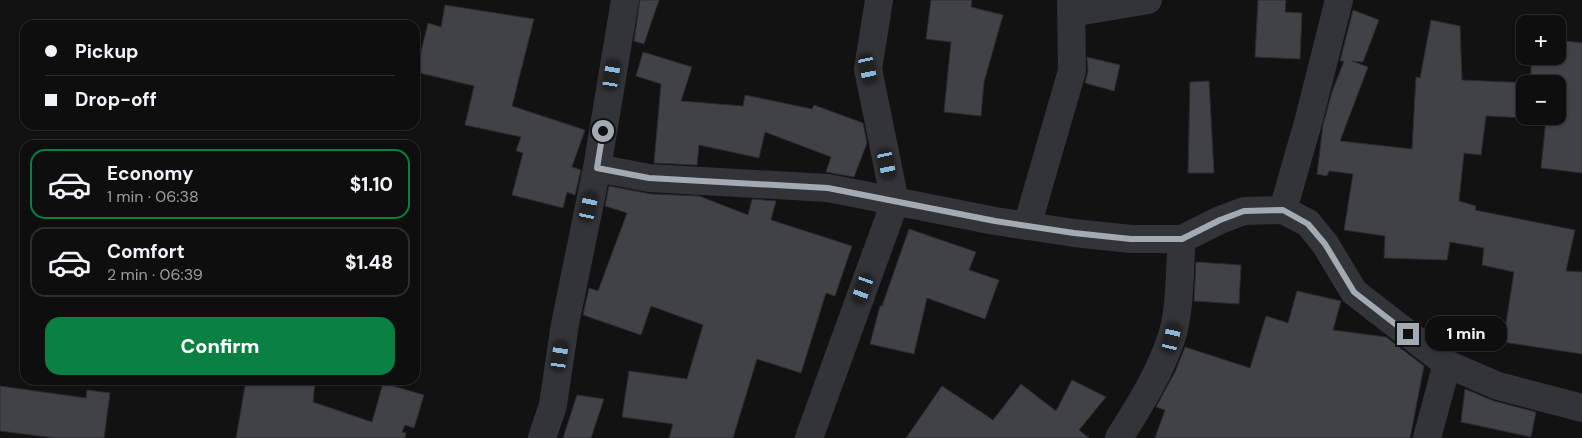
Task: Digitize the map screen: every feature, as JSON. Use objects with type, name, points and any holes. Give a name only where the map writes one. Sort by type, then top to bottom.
[{"type":"street","points":[[542,438],[553,405],[565,324],[597,168],[625,0]]},
{"type":"street","points":[[809,438],[894,202],[868,69],[879,0]]},
{"type":"street","points":[[1027,226],[1072,71],[1071,7],[1148,0]]},
{"type":"street","points":[[1283,210],[1309,119],[1339,0]]},
{"type":"street","points":[[597,168],[649,178],[828,188],[1027,226],[1131,239],[1182,239],[1220,220],[1244,211],[1283,210],[1308,224],[1325,244],[1354,292],[1447,364],[1498,386],[1582,408]]},
{"type":"street","points":[[1119,438],[1151,387],[1172,338],[1176,318],[1182,239]]},
{"type":"street","points":[[1427,438],[1447,364]]},
{"type":"building","points":[[640,0],[659,0],[644,44],[634,41]]},
{"type":"building","points":[[931,0],[972,0],[971,7],[1003,15],[984,82],[981,116],[944,112],[951,42],[926,39]]},
{"type":"building","points":[[1258,0],[1286,0],[1285,12],[1302,13],[1300,59],[1255,57]]},
{"type":"building","points":[[445,5],[534,19],[512,106],[585,130],[572,167],[581,170],[575,195],[567,192],[563,208],[512,195],[523,153],[516,151],[521,137],[465,125],[474,86],[420,73],[420,56],[428,23],[441,27]]},
{"type":"building","points":[[1353,10],[1379,20],[1363,62],[1352,61],[1368,67],[1340,141],[1412,149],[1416,77],[1420,78],[1431,20],[1460,26],[1462,80],[1516,82],[1516,118],[1486,116],[1481,155],[1464,153],[1459,201],[1476,206],[1475,210],[1575,230],[1566,271],[1582,272],[1582,354],[1503,342],[1514,272],[1482,265],[1484,248],[1450,242],[1447,260],[1384,258],[1385,236],[1344,230],[1353,174],[1329,171],[1327,176],[1317,174],[1323,125],[1332,92],[1344,61],[1340,61]]},
{"type":"building","points":[[1566,41],[1582,43],[1582,173],[1541,168],[1545,125],[1566,125],[1566,75],[1531,75],[1531,65],[1566,65]]},
{"type":"building","points":[[643,52],[692,67],[681,101],[743,106],[745,95],[812,109],[814,105],[863,123],[867,143],[854,177],[826,172],[831,157],[765,132],[759,158],[699,145],[697,165],[654,163],[661,84],[636,76]]},
{"type":"building","points":[[1087,57],[1120,65],[1114,91],[1085,83],[1088,71]]},
{"type":"building","points":[[1209,81],[1214,173],[1188,173],[1190,82]]},
{"type":"building","points":[[609,186],[651,194],[699,196],[748,215],[752,199],[776,201],[771,220],[852,246],[835,296],[826,293],[801,373],[757,359],[733,438],[669,438],[673,424],[622,417],[629,371],[687,379],[703,325],[651,306],[641,335],[583,315],[589,288],[598,291],[627,213],[605,206]]},
{"type":"building","points":[[909,229],[976,252],[969,270],[999,280],[985,319],[927,298],[914,354],[870,344],[880,306],[882,306]]},
{"type":"building","points":[[1196,262],[1241,265],[1239,304],[1194,301]]},
{"type":"building","points":[[1297,291],[1341,301],[1333,330],[1386,337],[1424,366],[1410,438],[1155,438],[1165,410],[1156,407],[1175,372],[1185,347],[1250,368],[1266,316],[1288,323]]},
{"type":"building","points":[[1072,380],[1106,397],[1079,430],[1089,438],[906,438],[942,386],[993,420],[1021,384],[1056,411]]},
{"type":"building","points":[[245,385],[315,385],[313,402],[372,422],[382,385],[390,385],[424,395],[414,428],[405,425],[402,432],[406,433],[405,438],[236,438]]},
{"type":"building","points":[[0,386],[86,398],[87,390],[110,393],[104,438],[55,438],[0,431]]},
{"type":"building","points":[[1465,389],[1494,401],[1536,412],[1531,437],[1461,422]]},
{"type":"building","points":[[577,395],[604,399],[591,438],[563,438]]},
{"type":"route","points":[[603,131],[597,168],[649,178],[828,188],[995,221],[1074,233],[1131,239],[1182,239],[1220,220],[1244,211],[1283,210],[1308,224],[1325,244],[1354,292],[1408,334]]}]
